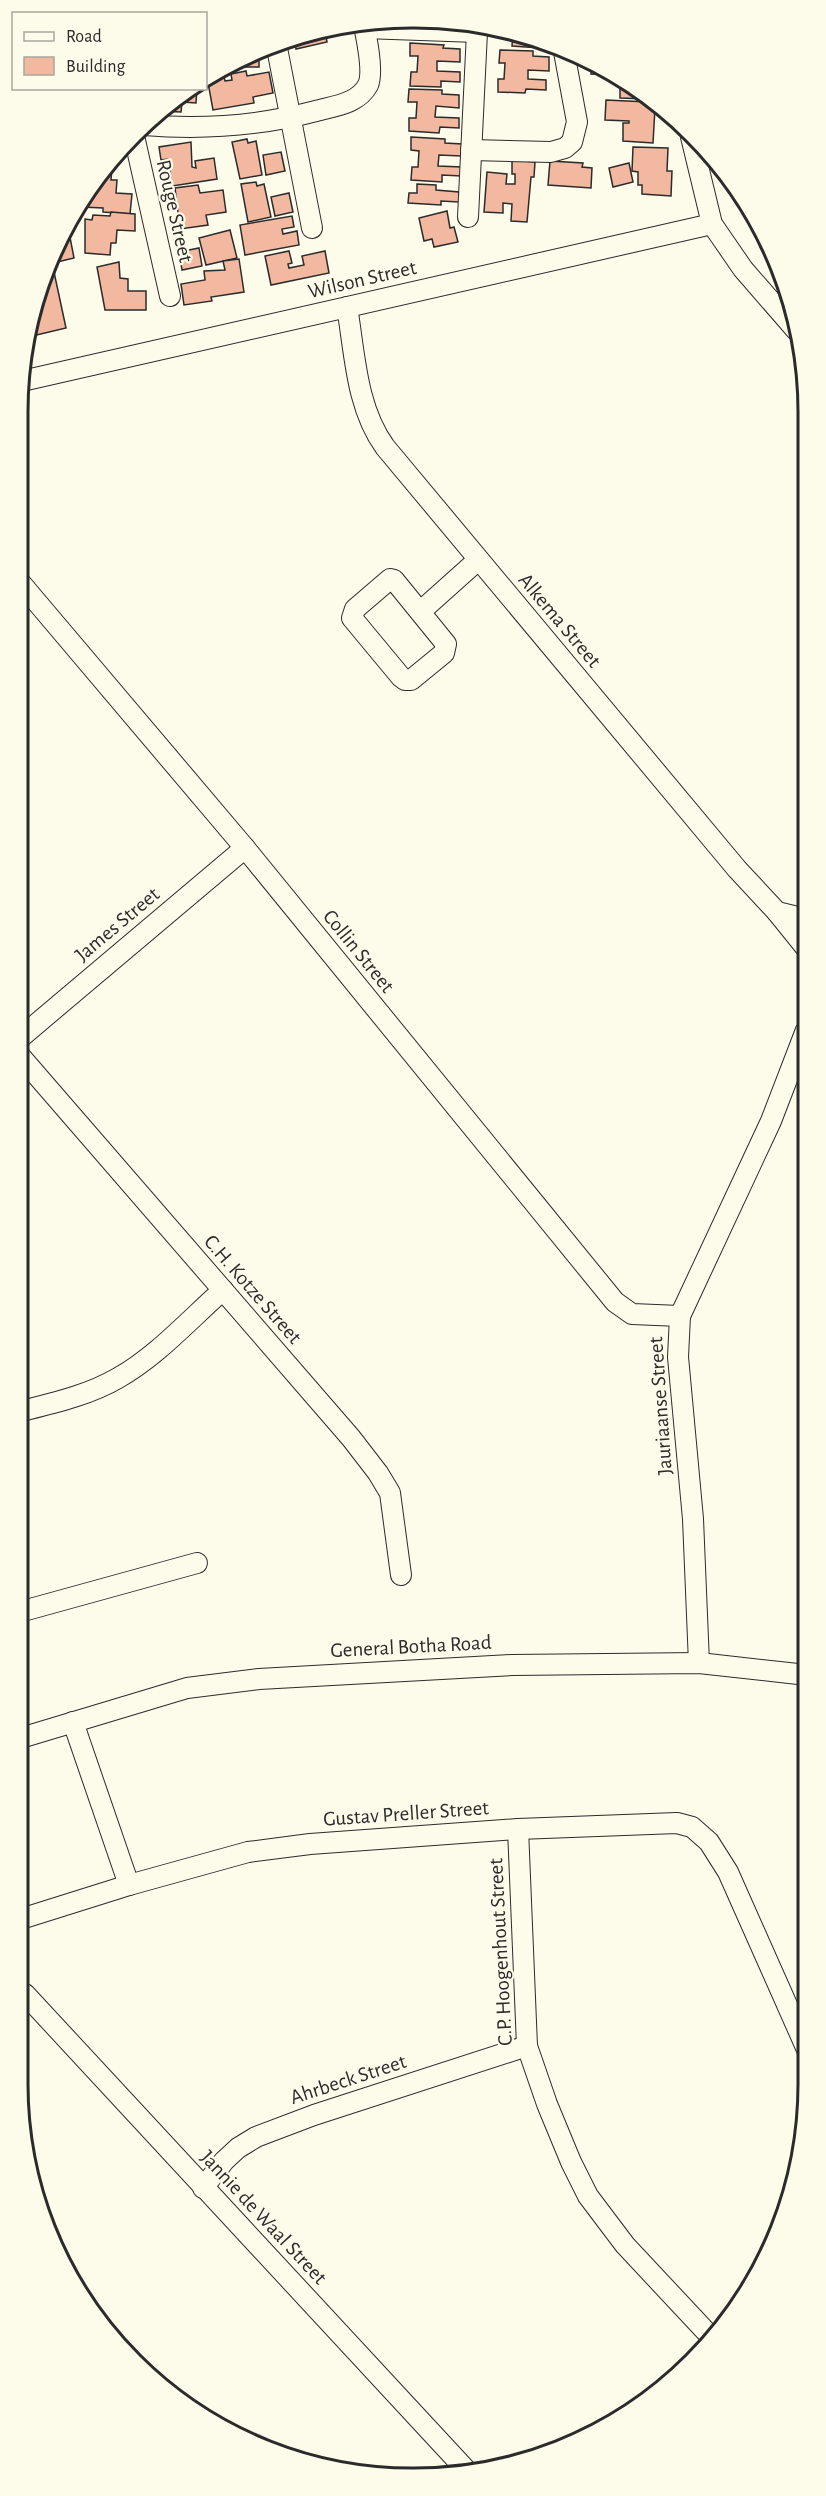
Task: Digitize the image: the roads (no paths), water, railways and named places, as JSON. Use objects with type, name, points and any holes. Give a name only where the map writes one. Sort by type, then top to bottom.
[{"type":"street","points":[[157,126],[189,129],[220,128],[291,118],[354,100],[368,85],[370,69],[365,32]]},
{"type":"street","points":[[468,217],[480,35]]},
{"type":"street","points":[[278,53],[312,228]]},
{"type":"street","points":[[471,150],[551,152],[565,148],[572,142],[577,122],[566,60]]},
{"type":"street","name":"Rouge Street","points":[[136,146],[170,296]]},
{"type":"street","points":[[694,151],[711,224],[743,269],[785,317]]},
{"type":"street","name":"Wilson Street","points":[[30,379],[711,224]]},
{"type":"street","name":"Alkema Street","points":[[347,307],[363,402],[374,433],[737,869],[777,912]]},
{"type":"street","points":[[421,611],[478,560]]},
{"type":"street","points":[[390,579],[394,580],[421,611],[446,642],[446,650],[416,678],[405,680],[354,622],[352,615],[355,609],[390,579]]},
{"type":"street","name":"Collin Street","points":[[28,592],[245,848],[615,1302],[632,1314],[680,1316]]},
{"type":"street","name":"James Street","points":[[28,1031],[245,848]]},
{"type":"street","points":[[777,912],[798,917]]},
{"type":"street","points":[[777,912],[798,938]]},
{"type":"street","name":"Jauriaanse Street","points":[[699,1663],[693,1519],[678,1357],[680,1316],[771,1121],[798,1051]]},
{"type":"street","name":"C.H. Kotze Street","points":[[28,1065],[351,1438],[378,1473],[390,1493],[400,1575]]},
{"type":"street","points":[[28,1409],[94,1390],[117,1379],[142,1362],[223,1290]]},
{"type":"street","points":[[28,1610],[197,1563]]},
{"type":"street","name":"General Botha Road","points":[[28,1736],[188,1688],[259,1678],[512,1665],[699,1663],[798,1674]]},
{"type":"street","points":[[28,1917],[129,1885],[73,1722]]},
{"type":"street","name":"Gustav Preller Street","points":[[129,1885],[248,1852],[310,1844],[518,1829],[677,1823],[692,1827],[709,1842],[728,1872],[798,2030]]},
{"type":"street","name":"C.P. Hoogenhout Street","points":[[518,1829],[527,2046],[571,2162],[588,2196],[626,2245],[706,2332]]},
{"type":"street","name":"Jannie de Waal Street","points":[[28,1997],[461,2464]]},
{"type":"street","name":"Ahrbeck Street","points":[[203,2188],[224,2161],[238,2148],[256,2137],[314,2115],[527,2046]]}]
